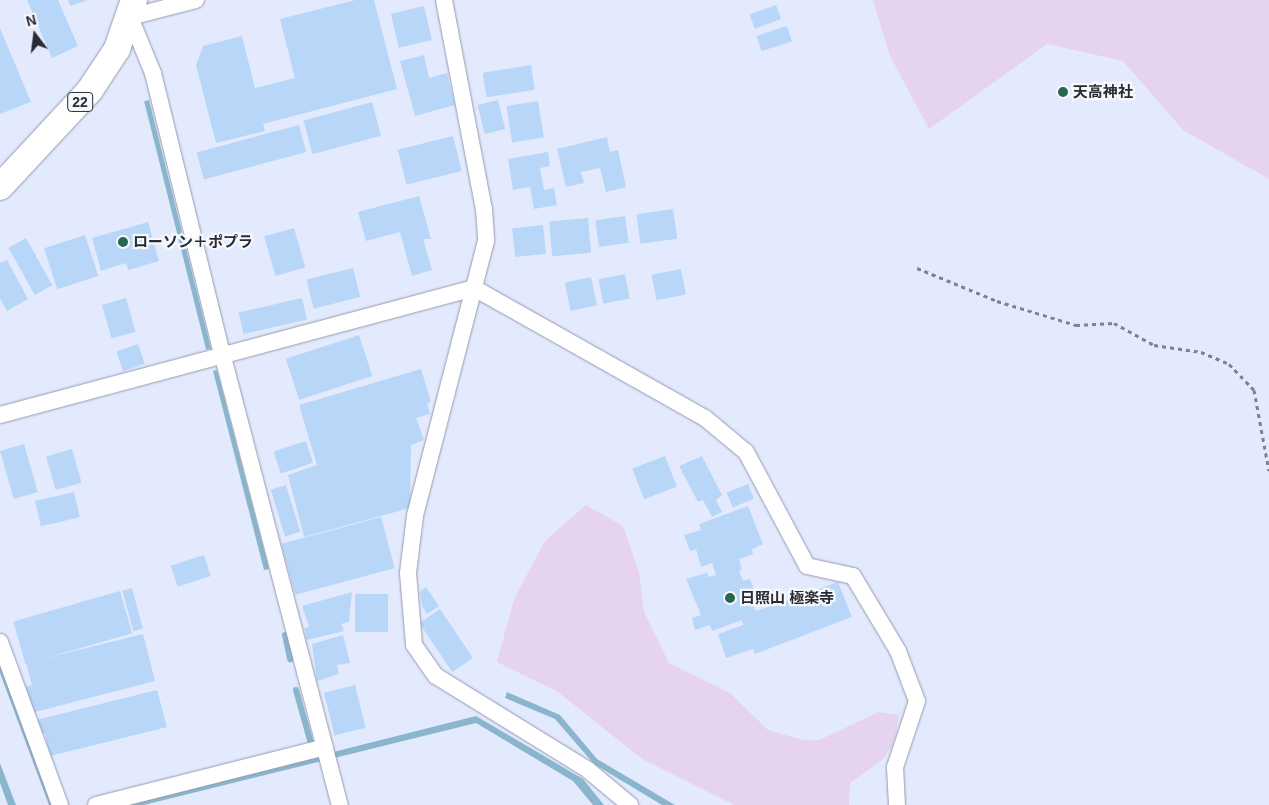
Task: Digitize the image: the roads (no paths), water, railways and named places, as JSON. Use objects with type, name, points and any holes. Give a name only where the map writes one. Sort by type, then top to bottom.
[{"type":"main road","name":"22","points":[[0,187],[90,90],[117,49],[132,8]]},
{"type":"street","points":[[196,0],[132,8],[153,73],[223,357],[340,805]]},
{"type":"street","points":[[444,0],[484,209],[486,241],[415,516],[408,573],[414,645],[436,676],[588,770],[630,805]]},
{"type":"street","points":[[0,415],[223,357],[474,288],[705,418],[746,452],[807,566],[853,576],[898,651],[917,701],[894,767],[897,805]]},
{"type":"street","points":[[0,642],[60,805]]},
{"type":"street","points":[[96,805],[325,747]]},
{"type":"water","points":[[149,100],[211,348],[206,350],[144,101]]},
{"type":"water","points":[[217,370],[269,569],[264,570],[213,371]]},
{"type":"water","points":[[0,658],[54,805],[49,805],[0,673]]},
{"type":"water","points":[[507,692],[560,715],[597,759],[675,805],[662,805],[594,764],[555,719],[505,698]]},
{"type":"water","points":[[476,716],[583,779],[604,805],[593,805],[573,781],[476,723],[144,805],[123,805]]},
{"type":"water","points":[[0,763],[16,805],[8,805],[0,783]]},
{"type":"waterway","points":[[285,635],[290,659]]},
{"type":"waterway","points":[[296,690],[310,740]]},
{"type":"place","name":"天高神社","points":[[1063,92]]},
{"type":"place","name":"ローソン＋ポプラ","points":[[123,242]]},
{"type":"place","name":"日照山 極楽寺","points":[[730,598]]}]
